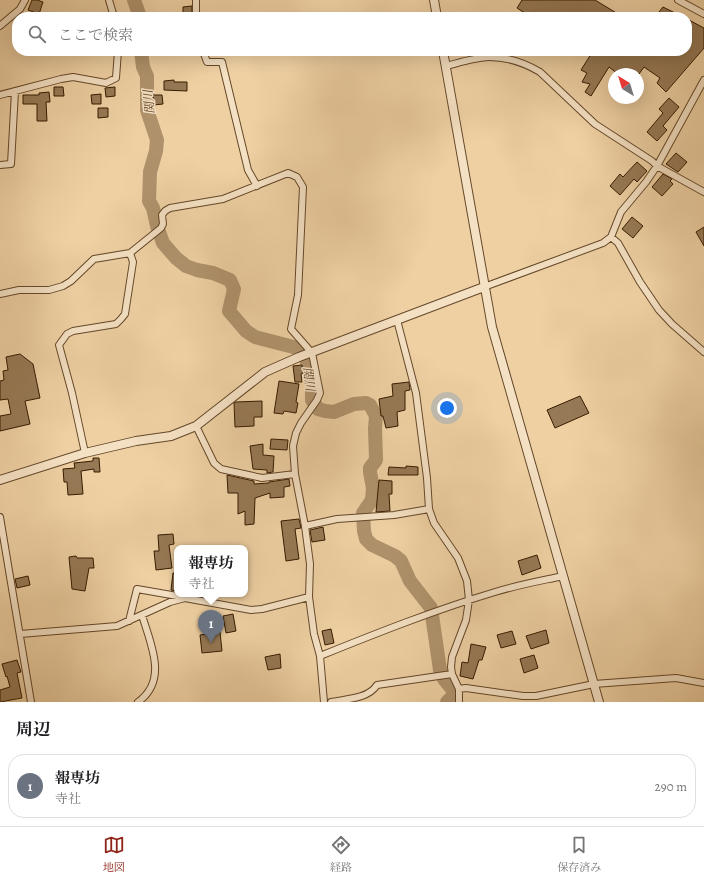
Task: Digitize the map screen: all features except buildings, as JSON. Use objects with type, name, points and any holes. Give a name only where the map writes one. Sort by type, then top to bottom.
[{"type":"street","points":[[16,12],[25,0]]},
{"type":"street","points":[[109,0],[113,12]]},
{"type":"street","points":[[196,0],[196,12]]},
{"type":"street","points":[[434,0],[436,12]]},
{"type":"street","points":[[678,0],[704,14]]},
{"type":"street","points":[[0,26],[12,16]]},
{"type":"street","points":[[0,95],[15,90],[73,77],[106,83],[116,78],[118,56]]},
{"type":"street","points":[[205,56],[207,62],[222,62],[248,170],[256,186]]},
{"type":"street","points":[[444,56],[492,327],[503,371],[599,702]]},
{"type":"street","points":[[446,66],[488,57],[501,58],[530,66],[540,72],[595,124],[652,161],[657,166],[704,192]]},
{"type":"street","points":[[0,480],[85,453],[171,436],[196,426],[265,372],[299,357],[603,244],[611,237],[621,212],[657,166],[704,80]]},
{"type":"street","points":[[0,165],[11,164],[15,90]]},
{"type":"street","points":[[0,294],[19,290],[49,290],[57,288],[71,281],[94,259],[130,253],[161,228],[163,224],[162,215],[170,208],[223,199],[288,173],[297,177],[303,187],[298,295],[291,329],[310,354],[320,393],[296,433],[293,446],[295,474],[305,526],[310,564],[310,596],[314,634],[320,656],[324,702]]},
{"type":"street","points":[[611,237],[618,243],[640,282],[659,310],[672,324],[704,352]]},
{"type":"street","points":[[85,453],[72,393],[59,345],[67,334],[72,331],[116,324],[125,314],[133,262],[130,253]]},
{"type":"street","points":[[397,320],[416,393],[428,478],[429,509],[434,523],[458,558],[467,581],[469,600],[466,620],[452,657],[449,674],[459,689],[459,702]]},
{"type":"street","points":[[196,426],[214,463],[221,469],[262,478],[295,474]]},
{"type":"street","points":[[305,526],[337,519],[394,516],[429,509]]},
{"type":"street","points":[[0,517],[31,702]]},
{"type":"street","points":[[320,656],[377,633],[469,600],[563,576]]},
{"type":"street","points":[[129,621],[137,589],[174,596]]},
{"type":"street","points":[[181,597],[251,610],[262,609],[310,596]]},
{"type":"street","points":[[20,634],[117,626],[170,602],[186,598]]},
{"type":"street","points":[[138,702],[147,693],[156,672],[156,660],[142,615]]},
{"type":"street","points":[[331,702],[364,696],[374,690],[377,685],[449,674]]},
{"type":"street","points":[[459,689],[466,688],[523,696],[536,696],[594,684],[676,678],[704,683]]},
{"type":"waterway","name":"関川","points":[[134,0],[138,12]]},
{"type":"waterway","name":"関川","points":[[142,56],[143,67],[147,76],[147,110],[157,140],[156,151],[150,172],[149,201],[153,208],[163,243],[176,258],[186,266],[213,273],[230,280],[234,289],[229,311],[246,331],[255,337],[301,349],[308,364],[312,384],[312,400],[318,409],[334,412],[354,404],[366,403],[370,405],[376,416],[376,460],[370,468],[373,488],[372,500],[363,513],[366,539],[372,545],[395,556],[401,561],[410,581],[431,608],[440,670],[444,679],[453,690],[453,696],[447,702]]},
{"type":"place","name":"報専坊","points":[[211,643]]}]
